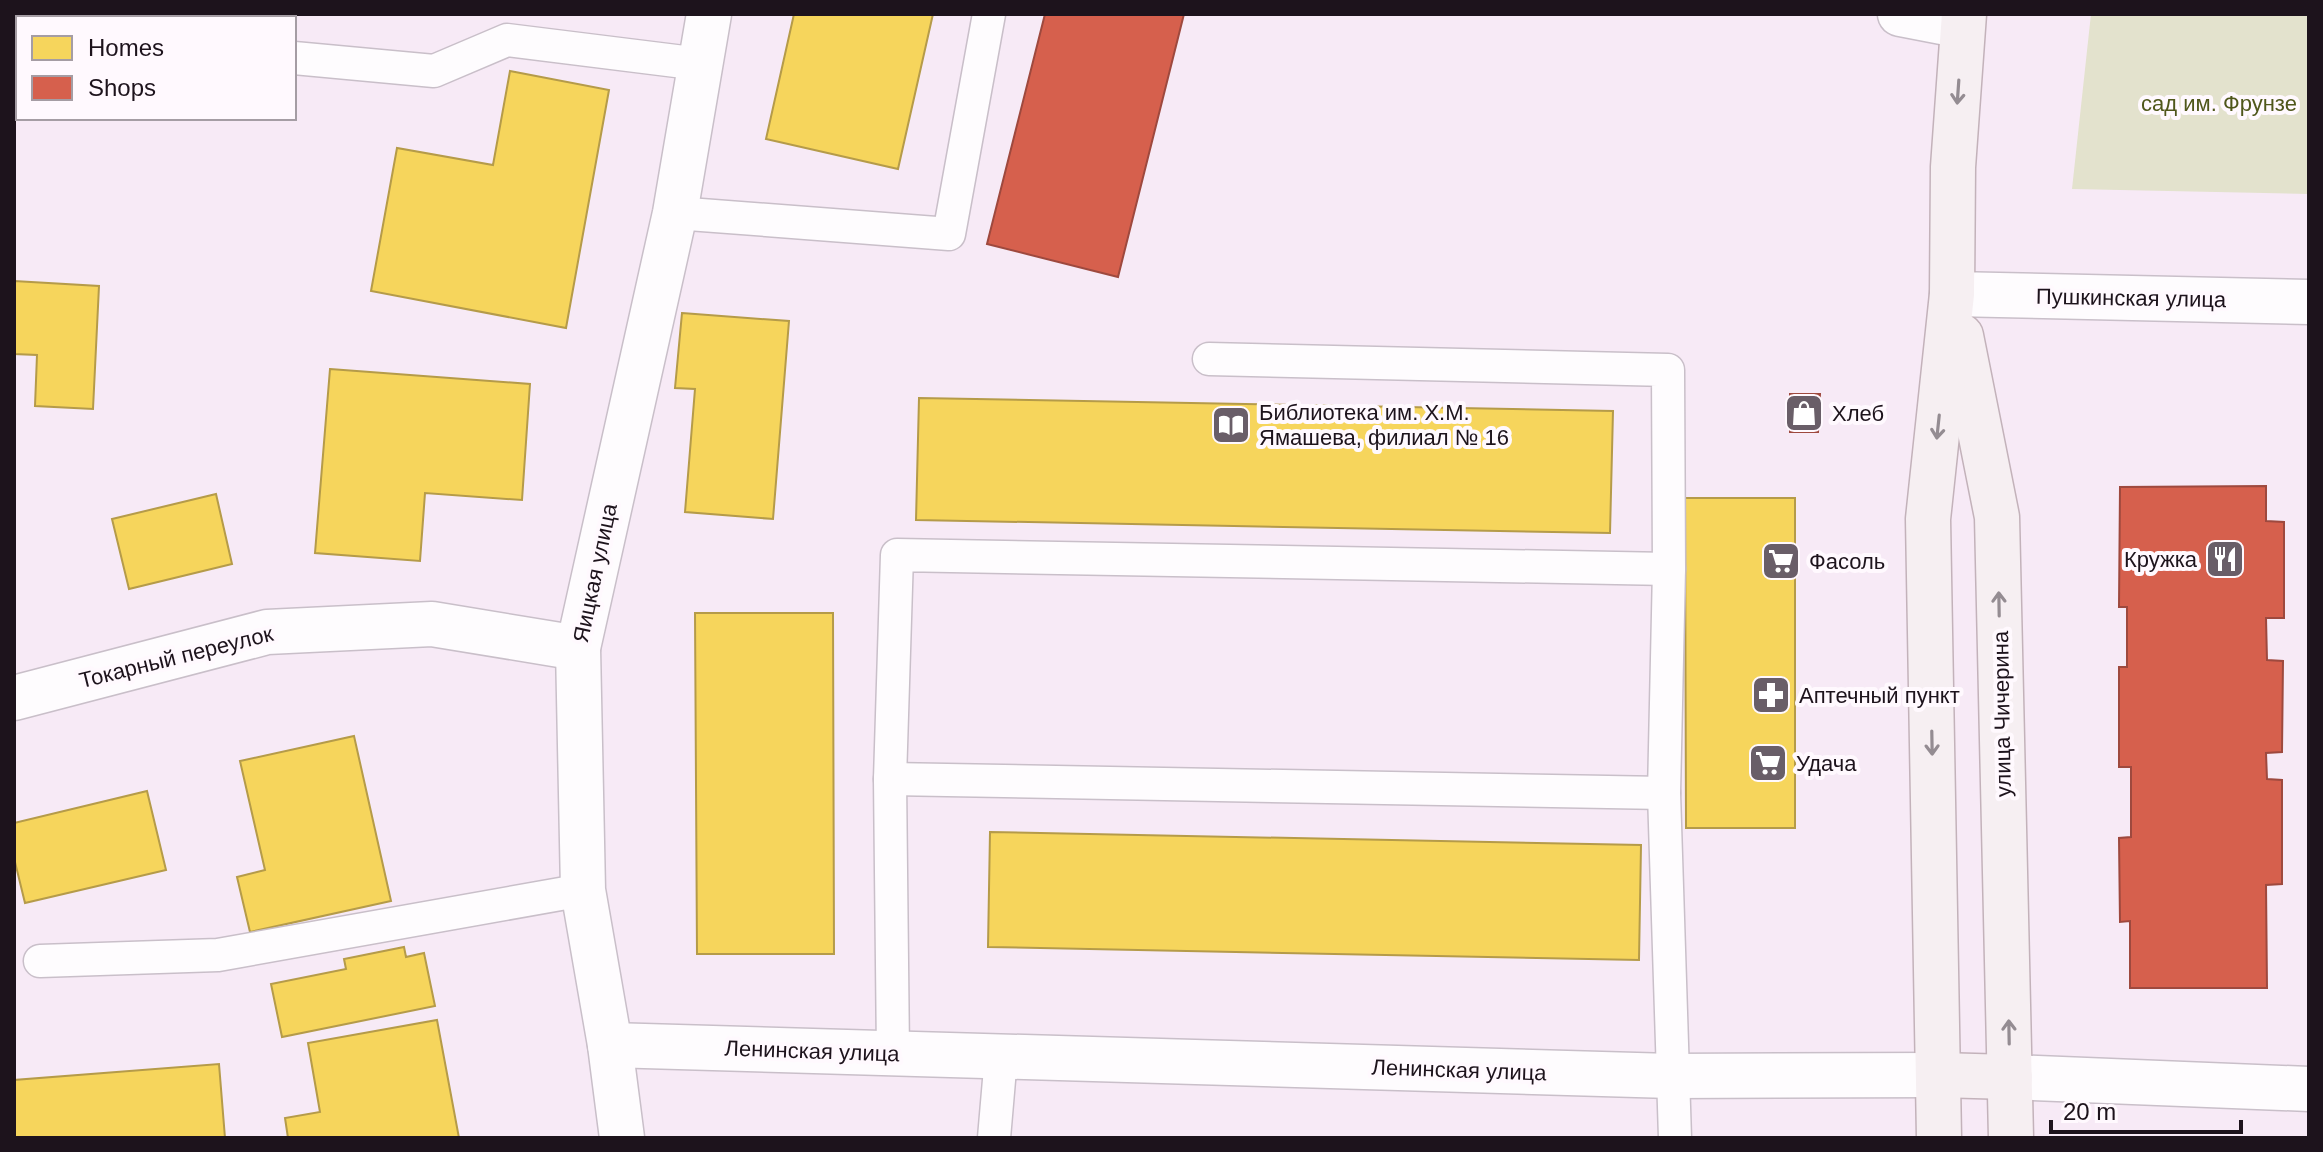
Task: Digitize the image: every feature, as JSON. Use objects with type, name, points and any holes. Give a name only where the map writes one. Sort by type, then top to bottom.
[{"type":"main road","name":"улица Чичерина","points":[[1939,1138],[1928,519],[1952,294],[1953,167],[1963,20]]},
{"type":"main road","name":"улица Чичерина","points":[[1952,294],[1997,517],[2011,1138]]},
{"type":"main road","name":"Ленинская улица","points":[[1939,1075],[2010,1077]]},
{"type":"street","name":"Яицкая улица","points":[[622,1138],[610,1045],[583,890],[578,648],[675,213],[709,14]]},
{"type":"street","points":[[1900,14],[1963,20]]},
{"type":"street","name":"Пушкинская улица","points":[[1952,294],[2309,302]]},
{"type":"street","name":"Токарный переулок","points":[[14,698],[267,632],[432,624],[578,648]]},
{"type":"street","name":"Ленинская улица","points":[[610,1045],[1671,1076],[1939,1075]]},
{"type":"street","name":"Ленинская улица","points":[[2010,1077],[2309,1089]]},
{"type":"lane","points":[[675,213],[949,234],[989,14]]},
{"type":"lane","points":[[296,58],[434,71],[507,40],[700,64]]},
{"type":"lane","points":[[1209,359],[1668,370],[1669,569],[1664,793],[1675,1138]]},
{"type":"lane","points":[[893,1054],[890,779],[897,555],[1669,569]]},
{"type":"lane","points":[[890,779],[1664,793]]},
{"type":"lane","points":[[40,961],[218,955],[583,890]]},
{"type":"lane","points":[[994,1138],[1001,1057]]},
{"type":"green space","name":"сад им. Фрунзе","points":[[2091,14],[2309,14],[2309,194],[2072,189]]},
{"type":"building: Homes","points":[[794,14],[933,14],[898,169],[766,139]]},
{"type":"building: Homes","points":[[510,71],[609,90],[566,328],[371,291],[397,148],[493,165]]},
{"type":"building: Homes","points":[[14,281],[99,286],[93,409],[35,406],[37,355],[14,354]]},
{"type":"building: Homes","points":[[682,313],[789,321],[773,519],[685,512],[695,389],[675,388]]},
{"type":"building: Homes","points":[[330,369],[530,384],[522,500],[425,493],[420,561],[315,553]]},
{"type":"building: Homes","points":[[919,398],[1613,411],[1610,533],[916,520]]},
{"type":"building: Homes","points":[[216,494],[232,564],[129,589],[112,519]]},
{"type":"building: Homes","points":[[1685,498],[1795,498],[1795,828],[1686,828]]},
{"type":"building: Homes","points":[[695,613],[833,613],[834,954],[697,954]]},
{"type":"building: Homes","points":[[354,736],[391,901],[250,932],[237,877],[265,870],[240,761]]},
{"type":"building: Homes","points":[[147,791],[166,870],[25,903],[14,858],[14,823]]},
{"type":"building: Homes","points":[[990,832],[1641,845],[1639,960],[988,947]]},
{"type":"building: Homes","points":[[404,947],[406,957],[424,953],[435,1006],[282,1037],[271,984],[346,969],[344,959]]},
{"type":"building: Homes","points":[[437,1020],[459,1138],[288,1138],[285,1118],[320,1112],[308,1043]]},
{"type":"building: Homes","points":[[219,1064],[225,1138],[14,1138],[14,1080]]},
{"type":"building: Shops","points":[[1045,14],[1184,14],[1118,277],[987,244]]},
{"type":"building: Shops","name":"Хлеб","points":[[1790,394],[1820,394],[1818,432],[1790,432]]},
{"type":"building: Shops","points":[[2266,486],[2266,521],[2284,522],[2284,618],[2266,618],[2267,660],[2283,661],[2282,752],[2266,753],[2267,779],[2282,780],[2282,884],[2266,885],[2267,988],[2130,988],[2130,921],[2120,922],[2119,838],[2131,837],[2131,767],[2119,767],[2119,667],[2127,667],[2127,607],[2119,607],[2120,487]]},
{"type":"place","name":"Хлеб","points":[[1804,413]]},
{"type":"place","name":"Библиотека им. Х.М. Ямашева, филиал № 16","points":[[1231,425]]},
{"type":"place","name":"Кружка","points":[[2225,559]]},
{"type":"place","name":"Фасоль","points":[[1781,561]]},
{"type":"place","name":"Аптечный пункт","points":[[1771,695]]},
{"type":"place","name":"Удача","points":[[1768,763]]}]
